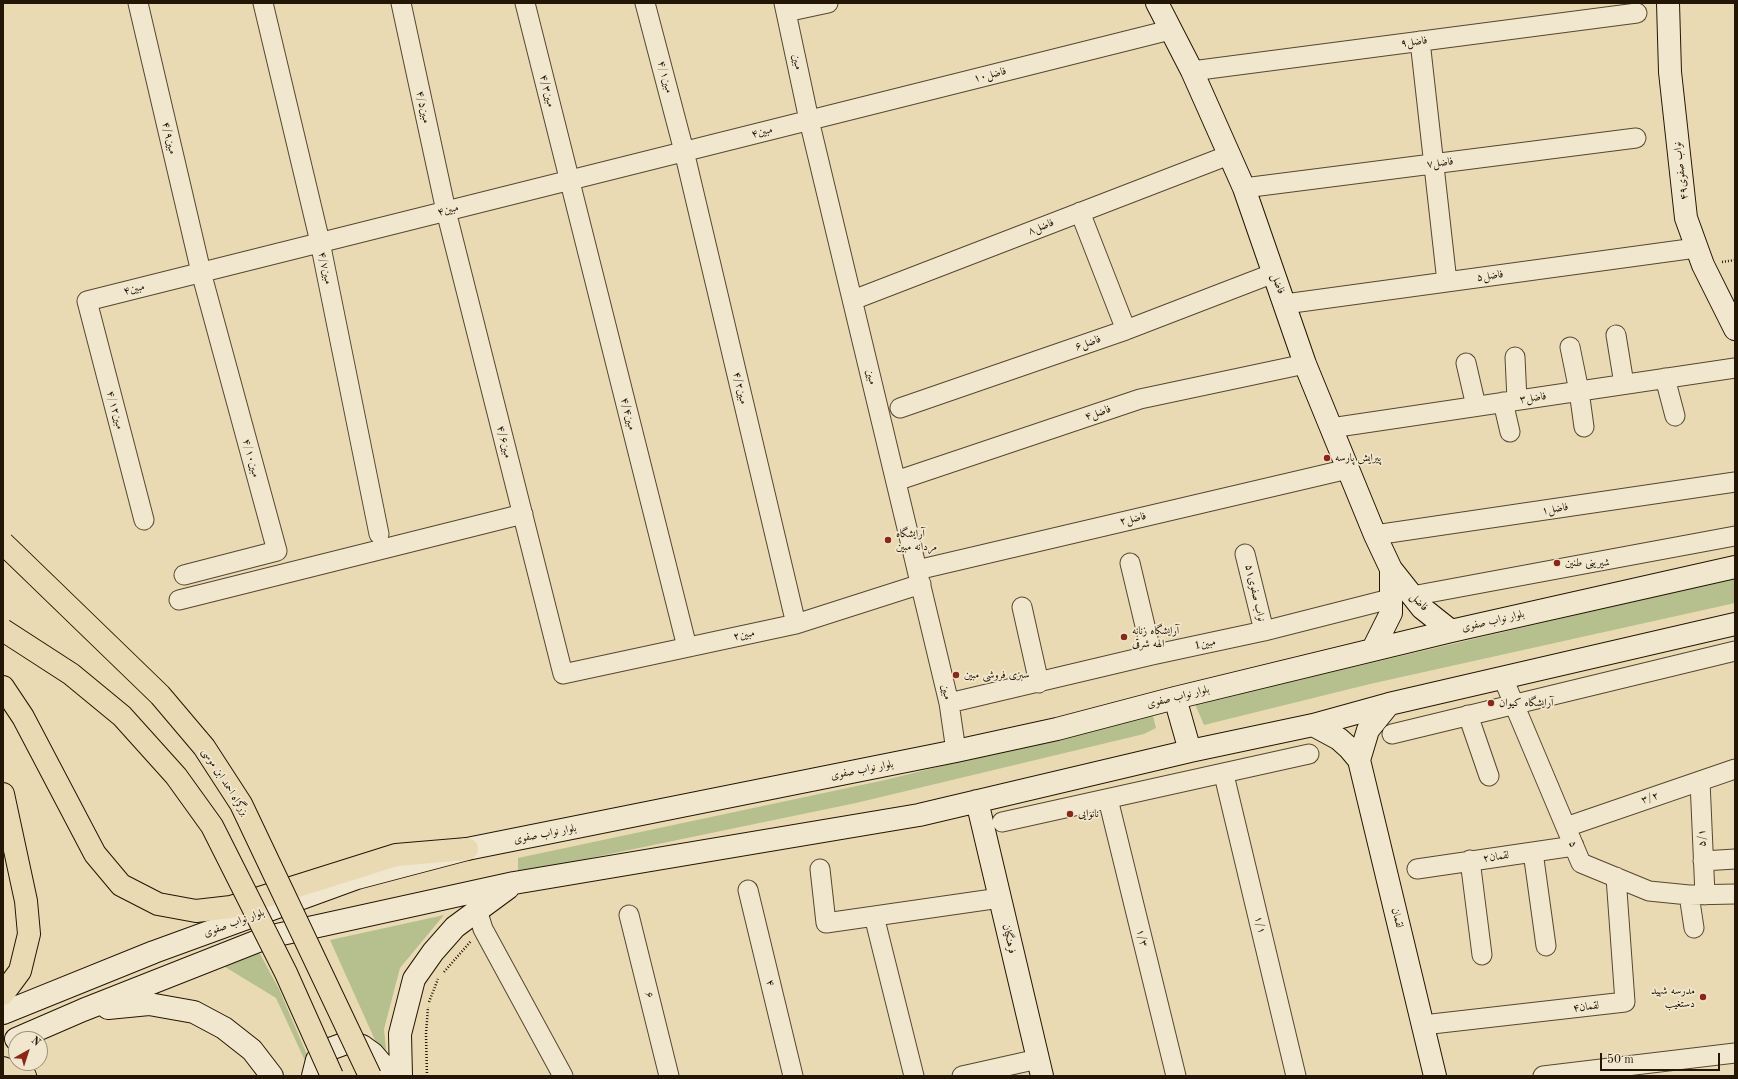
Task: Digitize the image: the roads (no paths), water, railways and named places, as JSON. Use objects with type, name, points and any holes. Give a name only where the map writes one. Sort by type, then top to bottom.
[{"type":"highway","name":"بزرگراه احمد ابن موسی","points":[[3,543],[160,695],[204,747],[241,804],[370,1076]]},
{"type":"highway","points":[[3,630],[71,674],[122,716],[176,776],[212,826],[286,973],[332,1076]]},
{"type":"highway","points":[[3,687],[23,716],[95,854],[121,885],[158,904],[196,911],[231,907],[396,855],[467,849]]},
{"type":"highway","points":[[3,794],[26,901],[29,934],[20,971],[3,994]]},
{"type":"highway","points":[[3,1068],[25,1076]]},
{"type":"main road","name":"فاضل","points":[[1157,3],[1192,71],[1244,188],[1305,364],[1375,535],[1391,569],[1412,596],[1422,608],[1451,630]]},
{"type":"main road","name":"۴۹نواب صفوی","points":[[1668,3],[1670,72],[1686,218],[1696,248],[1735,329]]},
{"type":"main road","name":"بلوار نواب صفوی","points":[[3,1013],[161,950],[349,881],[467,849],[956,752],[1057,729],[1175,698],[1451,630],[1735,567]]},
{"type":"main road","name":"فاضل","points":[[1373,649],[1391,613],[1391,569]]},
{"type":"main road","points":[[34,1031],[83,1010],[268,937],[514,883],[919,815],[1190,751],[1313,725],[1389,704],[1735,624]]},
{"type":"main road","points":[[1175,698],[1190,751]]},
{"type":"main road","points":[[1359,760],[1368,730],[1389,704]]},
{"type":"main road","name":"لقمان","points":[[1313,725],[1339,739],[1350,748],[1359,760],[1435,1076]]},
{"type":"main road","name":"فرهنگیان","points":[[977,801],[1040,1067]]},
{"type":"main road","points":[[401,1076],[400,1034],[414,979],[433,952],[455,927],[480,920],[514,883]]},
{"type":"main road","points":[[83,1010],[149,1004],[194,1012],[224,1028],[252,1050],[272,1076]]},
{"type":"main road","points":[[312,1076],[317,1060],[330,1049],[349,1042],[362,1046],[368,1050],[392,1076]]},
{"type":"street","name":"۴/۹مبین","points":[[138,3],[200,272]]},
{"type":"street","name":"۴/۷مبین","points":[[263,3],[320,242],[379,534]]},
{"type":"street","name":"۴/۵مبین","points":[[401,3],[446,211]]},
{"type":"street","name":"۴/۳مبین","points":[[525,3],[570,180]]},
{"type":"street","name":"۴/۱مبین","points":[[645,3],[684,151]]},
{"type":"street","points":[[785,8],[828,3]]},
{"type":"street","name":"مبین","points":[[785,8],[809,120],[949,703],[956,752]]},
{"type":"street","name":"۹فاضل","points":[[1192,71],[1637,13]]},
{"type":"street","name":"۱۰فاضل","points":[[809,120],[1170,30]]},
{"type":"street","points":[[1420,41],[1447,282]]},
{"type":"street","name":"۴مبین","points":[[87,301],[809,120]]},
{"type":"street","name":"۷فاضل","points":[[1244,188],[1636,138]]},
{"type":"street","name":"۴/۲مبین","points":[[684,151],[796,624]]},
{"type":"street","name":"۸فاضل","points":[[852,300],[1229,155]]},
{"type":"street","name":"۴/۴مبین","points":[[570,180],[687,647]]},
{"type":"street","name":"۴/۶مبین","points":[[446,211],[563,674]]},
{"type":"street","points":[[1080,212],[1126,330]]},
{"type":"street","name":"۵فاضل","points":[[1284,304],[1696,248]]},
{"type":"street","name":"۴/۱۰مبین","points":[[184,575],[276,551],[200,272]]},
{"type":"street","name":"۶فاضل","points":[[900,408],[1126,330],[1274,273]]},
{"type":"street","name":"۴/۱۲مبین","points":[[87,301],[144,520]]},
{"type":"street","points":[[1616,335],[1624,384]]},
{"type":"street","points":[[1570,347],[1579,391],[1584,427]]},
{"type":"street","points":[[1510,432],[1510,401],[1515,357]]},
{"type":"street","points":[[1466,363],[1476,406]]},
{"type":"street","name":"۴فاضل","points":[[896,481],[1140,399],[1305,364]]},
{"type":"street","name":"۳فاضل","points":[[1331,428],[1735,368]]},
{"type":"street","points":[[1665,378],[1675,416]]},
{"type":"street","name":"۲فاضل","points":[[919,577],[1348,469]]},
{"type":"street","name":"۱فاضل","points":[[1375,535],[1735,482]]},
{"type":"street","points":[[179,600],[523,514]]},
{"type":"street","points":[[1412,596],[1735,536]]},
{"type":"street","name":"۵۱نواب صفوی","points":[[1246,554],[1264,631]]},
{"type":"street","points":[[1130,563],[1152,655]]},
{"type":"street","name":"۲مبین","points":[[563,674],[796,624],[919,577]]},
{"type":"street","name":"1مبین","points":[[949,703],[1039,683],[1152,655],[1264,631],[1390,599]]},
{"type":"street","points":[[1022,607],[1039,683]]},
{"type":"street","points":[[1392,734],[1735,651]]},
{"type":"street","name":"۵","points":[[1503,678],[1582,863],[1649,891],[1697,895],[1735,894]]},
{"type":"street","points":[[1468,715],[1489,776]]},
{"type":"street","points":[[1002,822],[1309,754]]},
{"type":"street","name":"۳/۲","points":[[1566,827],[1735,769]]},
{"type":"street","name":"۱/۱","points":[[1224,774],[1296,1076]]},
{"type":"street","name":"۵/۱","points":[[1694,928],[1697,895],[1703,862],[1700,781]]},
{"type":"street","name":"۱/۳","points":[[1108,799],[1176,1076]]},
{"type":"street","name":"۲لقمان","points":[[1417,869],[1470,860],[1574,846]]},
{"type":"street","points":[[1533,852],[1546,946]]},
{"type":"street","points":[[1703,862],[1735,859]]},
{"type":"street","points":[[1470,860],[1482,955]]},
{"type":"street","points":[[820,869],[826,923],[1000,898]]},
{"type":"street","name":"لقمان۴","points":[[1423,1025],[1625,1002],[1616,877]]},
{"type":"street","name":"۴","points":[[748,890],[793,1076]]},
{"type":"street","name":"۶","points":[[629,915],[669,1076]]},
{"type":"street","points":[[874,916],[914,1076]]},
{"type":"street","points":[[480,920],[563,1076]]},
{"type":"street","points":[[1543,1076],[1643,1070],[1735,1053]]},
{"type":"street","points":[[962,1076],[1040,1067]]},
{"type":"place","name":"پیرایش پارسه","points":[[1327,458]]},
{"type":"place","name":"آرایشگاه مردانه مبین","points":[[888,540]]},
{"type":"place","name":"شیرینی طنین","points":[[1557,563]]},
{"type":"place","name":"آرایشگاه زنانه الهه شرقی","points":[[1124,637]]},
{"type":"place","name":"سبزی فروشی مبین","points":[[956,675]]},
{"type":"place","name":"آرایشگاه کیوان","points":[[1491,703]]},
{"type":"place","name":"نانوایی","points":[[1070,814]]},
{"type":"place","name":"مدرسه شهید دستغیب","points":[[1703,997]]}]
